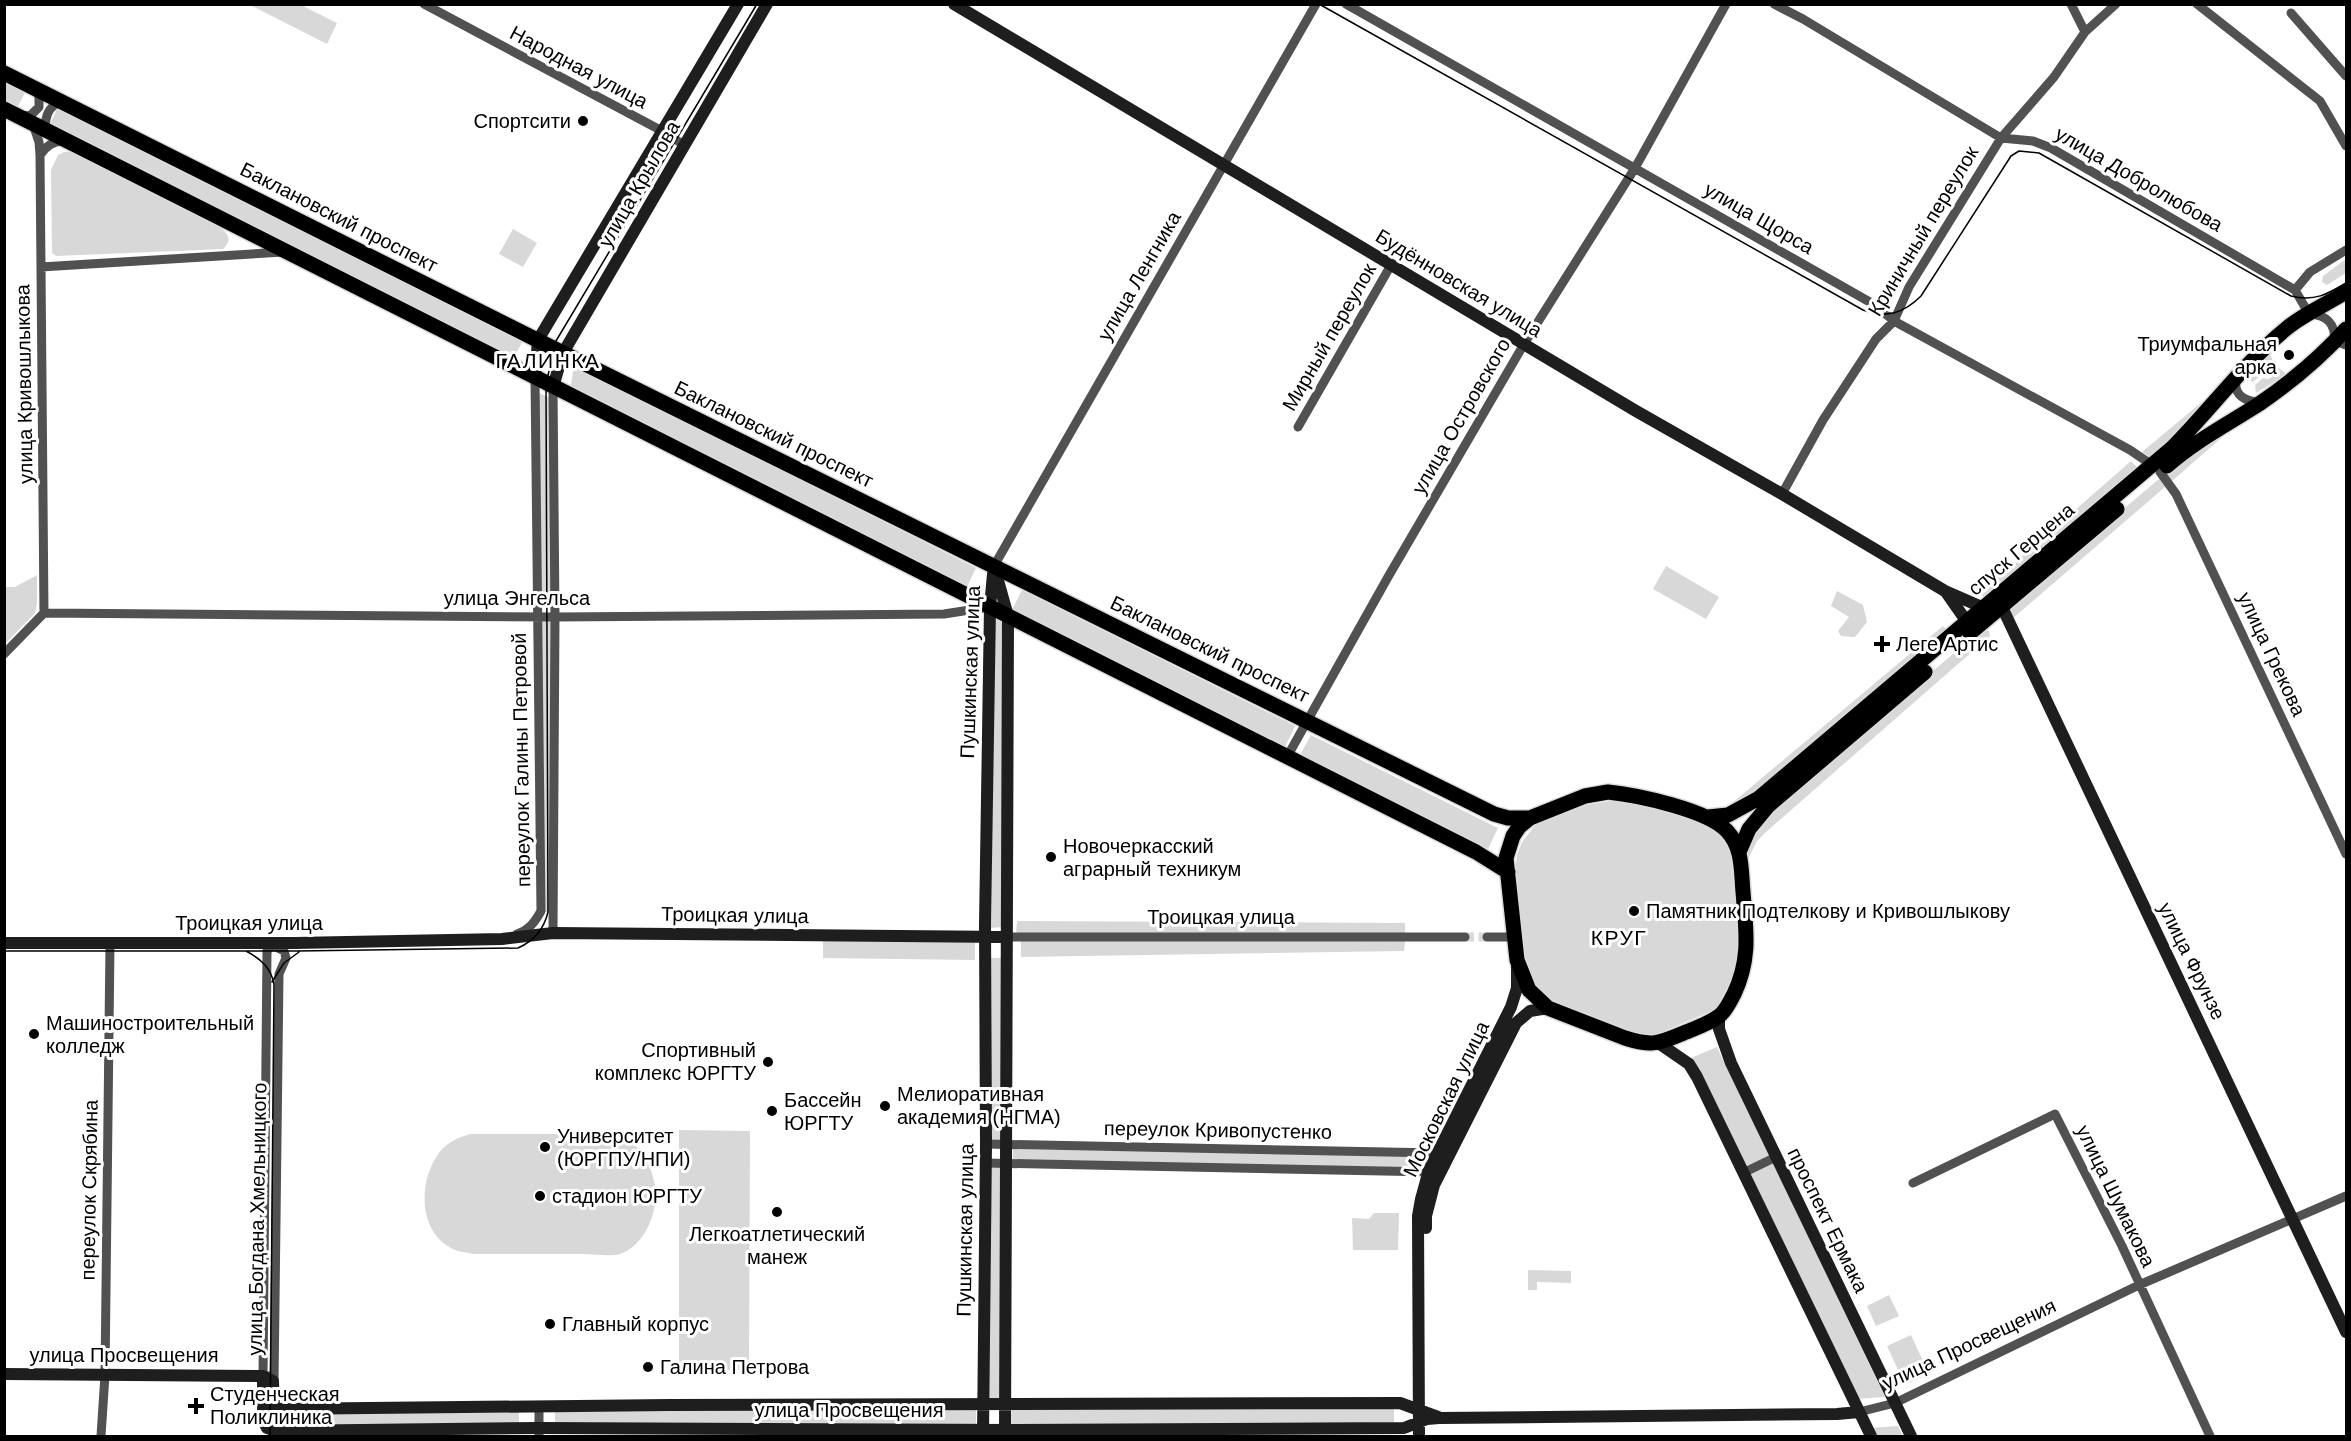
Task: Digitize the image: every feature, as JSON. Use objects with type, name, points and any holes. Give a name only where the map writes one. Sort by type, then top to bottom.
[{"type":"main road","name":"Баклановский проспект","points":[[4,73],[562,353],[1494,814],[1508,818],[1530,818]]},
{"type":"main road","points":[[10,112],[1476,852],[1508,872]]},
{"type":"main road","name":"спуск Герцена","points":[[1739,852],[1749,829],[1768,807],[2002,607],[2156,469],[2263,348],[2290,326],[2346,292]]},
{"type":"main road","name":"спуск Герцена","points":[[1708,817],[1728,815],[1760,798],[1967,622],[2156,469],[2261,403],[2341,343],[2346,329]]},
{"type":"main road","points":[[1608,792],[1629,794],[1708,817],[1728,831],[1739,852],[1747,943],[1745,963],[1732,998],[1719,1017],[1660,1044],[1638,1042],[1548,1008],[1529,990],[1517,960],[1506,858],[1519,827],[1530,818],[1585,796],[1608,792]]},
{"type":"street","name":"Народная улица","points":[[424,4],[664,132],[684,145]]},
{"type":"street","name":"улица Крылова","points":[[535,378],[538,340],[664,132],[738,4]]},
{"type":"street","name":"улица Крылова","points":[[553,387],[562,353],[767,4]]},
{"type":"street","name":"Будённовская улица","points":[[954,4],[1635,411],[1782,494],[1945,591],[1984,608]]},
{"type":"street","name":"улица Ленгника","points":[[994,566],[1316,4]]},
{"type":"street","name":"улица Щорса","points":[[1346,4],[1875,305],[1894,321],[2130,450],[2156,469]]},
{"type":"street","name":"улица Островского","points":[[1287,757],[1524,344],[1635,168],[1726,4]]},
{"type":"street","name":"улица Добролюбова","points":[[1774,4],[1803,19],[2001,138],[2033,141],[2051,148],[2295,290]]},
{"type":"street","points":[[2071,4],[2085,32]]},
{"type":"street","name":"Криничный переулок","points":[[1782,494],[1823,420],[1876,339],[1894,321],[1909,287],[2001,138],[2054,77],[2085,32],[2116,4]]},
{"type":"street","points":[[2197,4],[2320,101],[2346,146]]},
{"type":"street","points":[[2291,13],[2346,76]]},
{"type":"street","points":[[10,112],[30,116],[37,112],[39,96],[34,87]]},
{"type":"street","points":[[39,127],[47,111],[61,100]]},
{"type":"street","name":"улица Кривошлыкова","points":[[39,127],[44,613]]},
{"type":"street","points":[[40,155],[51,144],[60,141],[69,142]]},
{"type":"street","points":[[2341,343],[2331,322],[2321,315],[2309,314],[2295,290],[2310,272],[2346,250]]},
{"type":"street","points":[[41,267],[285,252]]},
{"type":"street","name":"Мирный переулок","points":[[1298,427],[1391,265]]},
{"type":"street","name":"переулок Галины Петровой","points":[[502,939],[526,931],[541,911],[535,378]]},
{"type":"street","points":[[2236,378],[2235,387],[2242,398],[2261,403]]},
{"type":"street","name":"переулок Галины Петровой","points":[[553,387],[555,617],[553,933]]},
{"type":"street","name":"улица Грекова","points":[[2156,469],[2176,494],[2346,854]]},
{"type":"street","name":"Пушкинская улица","points":[[983,1433],[986,1163],[985,938],[990,607],[994,566]]},
{"type":"street","name":"Пушкинская улица","points":[[994,566],[1008,616],[1005,1433]]},
{"type":"street","name":"Будённовская улица","points":[[1945,591],[1967,622]]},
{"type":"street","name":"улица Энгельса","points":[[44,613],[555,617],[944,614],[990,607]]},
{"type":"street","name":"улица Фрунзе","points":[[2002,607],[2346,1332]]},
{"type":"street","points":[[4,654],[44,613]]},
{"type":"street","name":"Троицкая улица","points":[[4,943],[268,946],[286,943],[502,939],[553,933],[985,938],[1465,937]]},
{"type":"street","points":[[1487,937],[1515,937]]},
{"type":"street","name":"переулок Скрябина","points":[[101,1437],[105,1375],[110,944]]},
{"type":"street","name":"улица Богдана Хмельницкого","points":[[267,1413],[270,1380],[279,974],[286,958],[284,951],[268,946],[270,1380]]},
{"type":"street","name":"Московская улица","points":[[1443,1155],[1511,1007],[1517,988],[1517,960]]},
{"type":"street","name":"Московская улица","points":[[1427,1437],[1426,1216],[1434,1172],[1516,1023],[1530,1011],[1548,1008]]},
{"type":"street","name":"проспект Ермака","points":[[1719,1017],[1719,1029],[1731,1063],[1911,1437]]},
{"type":"street","points":[[1660,1044],[1689,1064],[1697,1077],[1871,1437]]},
{"type":"street","name":"улица Шумакова","points":[[1913,1182],[2055,1114],[2210,1437]]},
{"type":"street","name":"переулок Кривопустенко","points":[[986,1144],[1443,1155]]},
{"type":"street","points":[[1743,1173],[1776,1157]]},
{"type":"street","name":"переулок Кривопустенко","points":[[986,1163],[1434,1172]]},
{"type":"street","name":"улица Просвещения","points":[[1427,1416],[1404,1428],[1005,1433],[539,1432],[271,1435],[267,1428],[267,1413],[539,1407],[1400,1403],[1427,1416],[1859,1412],[1894,1403],[2139,1285],[2346,1196]]},
{"type":"street","name":"улица Просвещения","points":[[4,1374],[270,1380]]},
{"type":"street","points":[[539,1407],[539,1432]]},
{"type":"street","name":"Московская улица","points":[[1419,1437],[1427,1416]]},
{"type":"shaded area","points":[[250,5],[301,5],[337,23],[327,44]]},
{"type":"shaded area","points":[[4,78],[27,89],[17,108],[5,102]]},
{"type":"shaded area","points":[[59,105],[523,340],[513,360],[49,126]]},
{"type":"shaded area","points":[[71,152],[219,227],[227,234],[228,243],[223,249],[56,256],[52,253],[51,170],[58,155]]},
{"type":"shaded area","points":[[513,229],[537,243],[523,267],[499,254]]},
{"type":"shaded area","points":[[2346,259],[2346,273],[2327,285],[2322,282],[2323,276]]},
{"type":"shaded area","points":[[2269,352],[2274,363],[2263,367],[2261,375],[2253,382],[2244,378]]},
{"type":"shaded area","points":[[574,366],[976,568],[966,589],[570,391]]},
{"type":"shaded area","points":[[2276,366],[2287,374],[2256,393],[2255,385],[2263,378],[2272,377]]},
{"type":"shaded area","points":[[2214,392],[2186,425],[2151,458],[2142,452]]},
{"type":"shaded area","points":[[539,393],[550,398],[552,603],[540,603]]},
{"type":"shaded area","points":[[2243,419],[2172,481],[2166,474],[2183,457]]},
{"type":"shaded area","points":[[2131,461],[2138,468],[1991,596],[1977,596]]},
{"type":"shaded area","points":[[2159,479],[2165,487],[2012,619],[2010,611],[2015,601]]},
{"type":"shaded area","points":[[1666,566],[1719,597],[1706,619],[1653,589]]},
{"type":"shaded area","points":[[37,575],[35,613],[5,644],[5,587],[15,587]]},
{"type":"shaded area","points":[[1022,590],[1295,726],[1285,747],[1012,610]]},
{"type":"shaded area","points":[[1837,591],[1863,605],[1867,622],[1855,637],[1841,636],[1838,631],[1849,617],[1831,606]]},
{"type":"shaded area","points":[[993,619],[1004,619],[1003,927],[991,928]]},
{"type":"shaded area","points":[[541,620],[551,620],[550,912],[542,912]]},
{"type":"shaded area","points":[[1943,626],[1950,632],[1739,806],[1731,804]]},
{"type":"shaded area","points":[[1980,631],[1989,631],[1990,636],[1766,832],[1757,841],[1746,863],[1745,848],[1772,808]]},
{"type":"shaded area","points":[[1311,735],[1498,828],[1488,849],[1300,755]]},
{"type":"shaded area","points":[[1611,801],[1651,807],[1710,826],[1721,834],[1731,852],[1739,943],[1732,979],[1716,1009],[1653,1036],[1641,1036],[1555,1006],[1534,988],[1522,953],[1515,870],[1522,842],[1536,824],[1586,805]]},
{"type":"shaded area","points":[[1017,921],[1405,923],[1405,933],[1016,935]]},
{"type":"shaded area","points":[[975,940],[975,960],[823,958],[823,941]]},
{"type":"shaded area","points":[[1021,941],[1405,941],[1404,951],[1021,957]]},
{"type":"shaded area","points":[[989,958],[1004,958],[1002,1140],[990,1140]]},
{"type":"shaded area","points":[[1717,1047],[1885,1397],[1856,1399],[1691,1058]]},
{"type":"shaded area","points":[[679,1130],[750,1131],[749,1370],[679,1370]]},
{"type":"shaded area","name":"стадион ЮРГТУ","points":[[470,1134],[611,1134],[629,1141],[645,1156],[656,1191],[653,1213],[644,1234],[629,1250],[612,1255],[473,1254],[451,1248],[440,1240],[432,1229],[427,1217],[425,1190],[432,1164],[442,1149],[449,1143]]},
{"type":"shaded area","points":[[1013,1149],[1411,1155],[1411,1168],[1013,1159]]},
{"type":"shaded area","points":[[989,1165],[1004,1165],[1002,1399],[986,1399]]},
{"type":"shaded area","points":[[1374,1213],[1399,1213],[1398,1250],[1353,1250],[1352,1218],[1369,1219]]},
{"type":"shaded area","points":[[1528,1270],[1571,1271],[1571,1283],[1537,1282],[1537,1290],[1528,1290]]},
{"type":"shaded area","points":[[1889,1295],[1899,1316],[1876,1326],[1867,1306]]},
{"type":"shaded area","points":[[1911,1335],[1929,1374],[1905,1385],[1887,1346]]},
{"type":"shaded area","points":[[1394,1405],[1394,1422],[1011,1428],[1012,1407]]},
{"type":"shaded area","points":[[976,1407],[976,1427],[555,1426],[555,1409]]},
{"type":"shaded area","points":[[519,1409],[519,1425],[279,1428],[279,1411]]},
{"type":"shaded area","points":[[1898,1426],[1903,1436],[1874,1436],[1870,1428]]},
{"type":"tunnel","points":[[1465,937],[1487,937]]},
{"type":"tram line","points":[[4,951],[518,948],[538,934],[548,912],[546,384],[556,341],[757,4]]},
{"type":"tram line","points":[[1319,4],[1871,313],[1894,313],[1908,307],[1921,296],[2011,156],[2019,151],[2039,153],[2291,296],[2299,298],[2320,296],[2346,283]]},
{"type":"tram line","points":[[246,951],[264,964],[274,984],[270,1436]]},
{"type":"tram line","points":[[272,982],[284,963],[299,952]]},
{"type":"place","name":"Спортсити","points":[[583,121]]},
{"type":"place","name":"Триумфальная арка","points":[[2289,355]]},
{"type":"place","name":"Леге Артис","points":[[1882,644]]},
{"type":"place","name":"Новочеркасский аграрный техникум","points":[[1051,857]]},
{"type":"place","name":"Памятник Подтелкову и Кривошлыкову","points":[[1634,911]]},
{"type":"place","name":"Машиностроительный колледж","points":[[34,1034]]},
{"type":"place","name":"Спортивный комплекс ЮРГТУ","points":[[768,1062]]},
{"type":"place","name":"Мелиоративная академия (НГМА)","points":[[885,1106]]},
{"type":"place","name":"Бассейн ЮРГТУ","points":[[772,1111]]},
{"type":"place","name":"Университет (ЮРГПУ/НПИ)","points":[[545,1147]]},
{"type":"place","name":"стадион ЮРГТУ","points":[[540,1196]]},
{"type":"place","name":"Легкоатлетический манеж","points":[[777,1212]]},
{"type":"place","name":"Главный корпус","points":[[550,1324]]},
{"type":"place","name":"Галина Петрова","points":[[648,1367]]},
{"type":"place","name":"Студенческая Поликлиника","points":[[196,1406]]},
{"type":"district","name":"ГАЛИНКА","points":[[548,361]]},
{"type":"district","name":"КРУГ","points":[[1619,938]]}]
